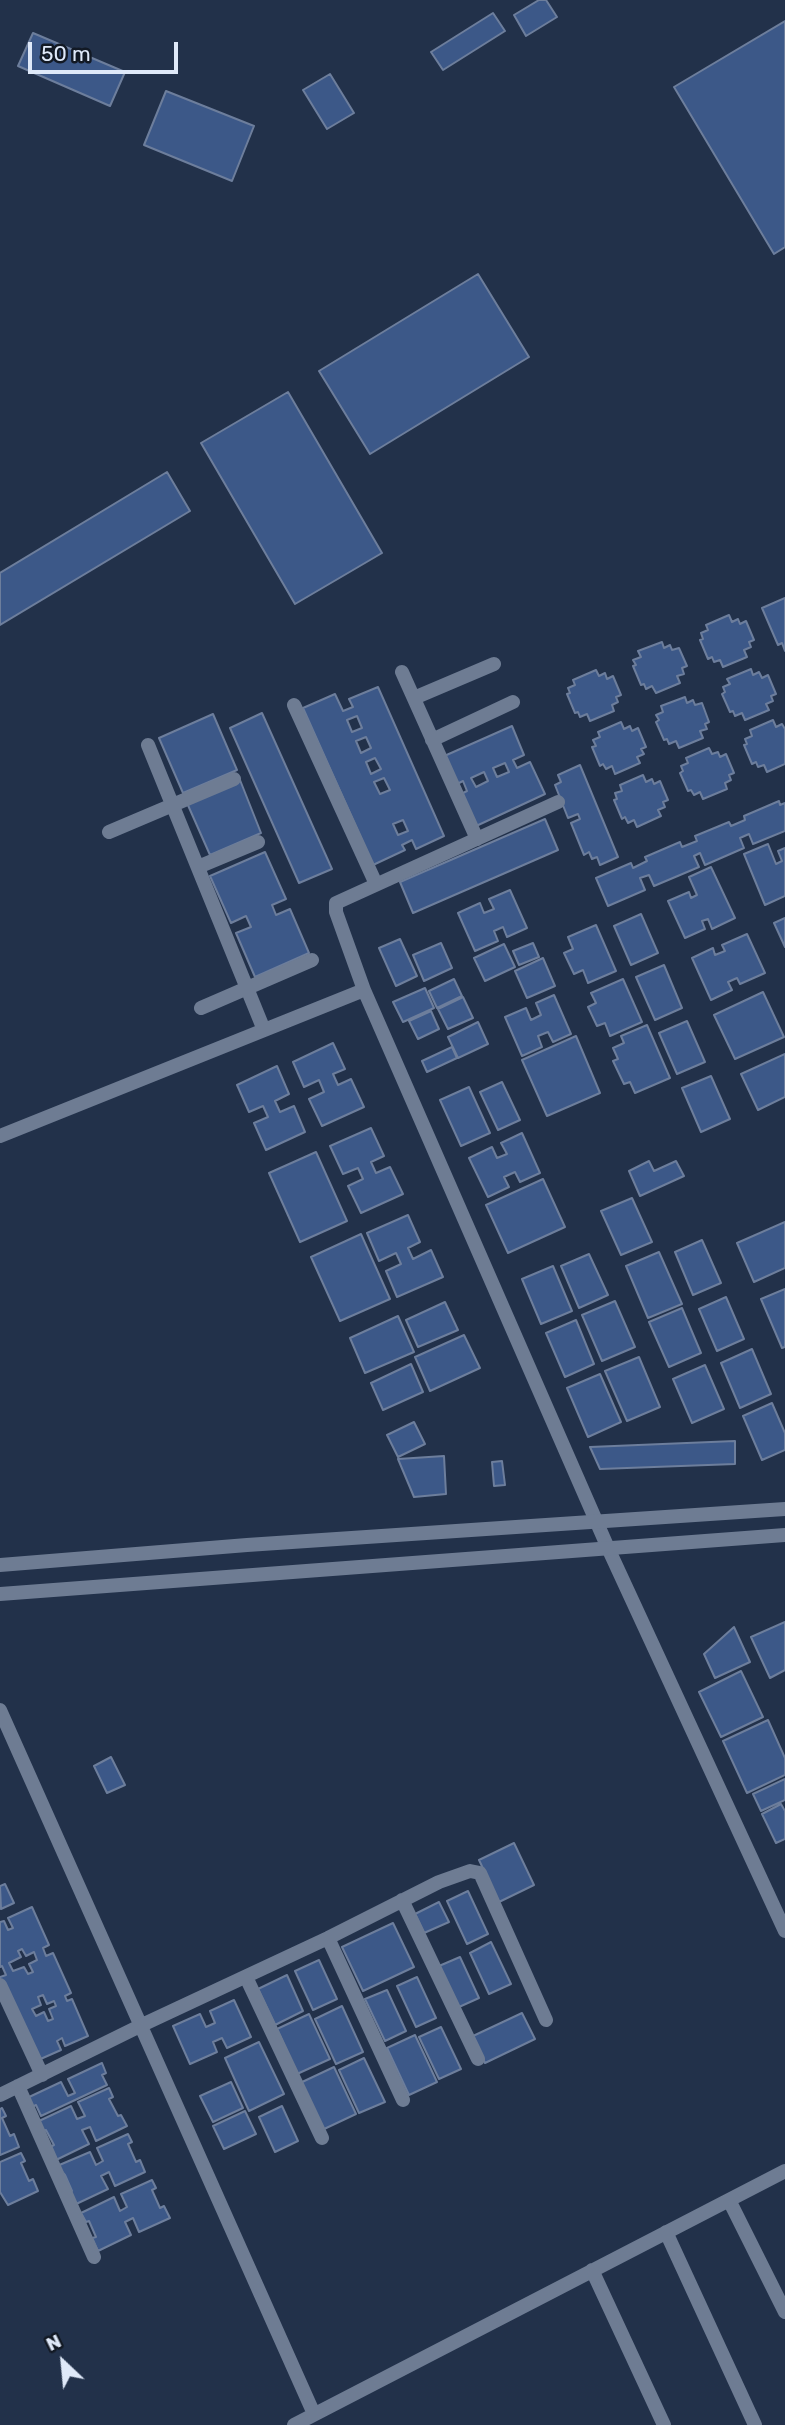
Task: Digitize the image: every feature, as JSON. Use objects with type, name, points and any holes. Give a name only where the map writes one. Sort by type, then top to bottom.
[{"type":"street","points":[[414,698],[494,664]]},
{"type":"street","points":[[402,672],[477,839]]},
{"type":"street","points":[[432,740],[513,702]]},
{"type":"street","points":[[294,705],[376,884]]},
{"type":"street","points":[[148,745],[264,1030]]},
{"type":"street","points":[[109,832],[234,779]]},
{"type":"street","points":[[558,802],[336,903],[335,912],[365,990],[596,1521],[785,1931]]},
{"type":"street","points":[[198,867],[258,842]]},
{"type":"street","points":[[201,1008],[312,960]]},
{"type":"street","points":[[0,1136],[365,990]]},
{"type":"street","points":[[0,1564],[785,1509]]},
{"type":"street","points":[[0,1594],[785,1535]]},
{"type":"street","points":[[0,1710],[314,2414]]},
{"type":"street","points":[[0,2095],[439,1882],[470,1871],[480,1873],[546,2020]]},
{"type":"street","points":[[402,1900],[478,2060]]},
{"type":"street","points":[[328,1938],[403,2100]]},
{"type":"street","points":[[246,1977],[322,2138]]},
{"type":"street","points":[[0,1985],[42,2075]]},
{"type":"street","points":[[18,2086],[94,2257]]},
{"type":"street","points":[[294,2425],[785,2171]]},
{"type":"street","points":[[729,2200],[785,2312]]},
{"type":"street","points":[[666,2232],[755,2425]]},
{"type":"street","points":[[592,2270],[663,2425]]},
{"type":"building","points":[[539,0],[546,0],[557,17],[526,36],[514,15]]},
{"type":"building","points":[[493,13],[505,31],[443,70],[431,52]]},
{"type":"building","points":[[785,21],[785,247],[774,254],[674,87]]},
{"type":"building","points":[[33,33],[125,72],[110,106],[18,66]]},
{"type":"building","points":[[330,74],[354,113],[327,129],[303,90]]},
{"type":"building","points":[[166,91],[254,126],[232,181],[144,145]]},
{"type":"building","points":[[478,274],[529,357],[370,454],[319,371]]},
{"type":"building","points":[[288,392],[382,553],[295,604],[201,443]]},
{"type":"building","points":[[167,472],[190,511],[0,625],[0,573]]},
{"type":"building","points":[[785,598],[785,651],[782,643],[778,645],[762,608]]},
{"type":"building","points":[[729,615],[732,622],[738,619],[740,624],[746,621],[754,640],[749,642],[751,647],[744,650],[747,657],[723,667],[720,660],[714,662],[712,657],[708,659],[700,640],[703,639],[701,633],[708,630],[706,625]]},
{"type":"building","points":[[662,642],[664,648],[670,645],[672,650],[679,648],[687,666],[682,668],[684,674],[677,676],[680,683],[656,693],[652,686],[646,689],[644,684],[641,685],[633,660],[641,657],[638,651]]},
{"type":"building","points":[[751,669],[753,675],[759,672],[762,678],[768,675],[776,694],[771,696],[773,701],[766,704],[769,710],[745,720],[742,713],[735,716],[733,711],[730,712],[722,694],[725,692],[723,687],[730,684],[727,679]]},
{"type":"building","points":[[596,670],[599,676],[605,673],[607,679],[613,676],[621,695],[616,697],[618,702],[612,705],[614,711],[590,721],[587,714],[580,717],[578,712],[575,713],[567,694],[570,693],[568,688],[575,685],[573,680]]},
{"type":"building","points":[[378,687],[444,836],[416,849],[412,840],[402,845],[405,850],[373,865],[303,708],[335,694],[343,711],[353,707],[349,699]],"holes":[[[357,716],[362,728],[352,732],[347,720]],[[366,737],[371,748],[361,753],[356,741]],[[375,758],[381,769],[371,774],[366,762]],[[384,778],[390,790],[380,794],[374,782]],[[403,820],[408,831],[398,835],[393,824]]]},
{"type":"building","points":[[685,697],[687,703],[693,700],[695,705],[702,703],[709,722],[705,724],[707,729],[700,731],[703,738],[679,748],[676,741],[669,744],[667,739],[664,740],[656,722],[659,720],[656,715],[663,712],[661,706]]},
{"type":"building","points":[[262,713],[332,869],[299,883],[230,728]]},
{"type":"building","points":[[213,714],[237,770],[183,793],[159,738]]},
{"type":"building","points":[[773,720],[776,727],[782,724],[785,729],[785,764],[767,772],[764,765],[758,767],[756,762],[752,764],[744,745],[747,744],[745,739],[752,736],[750,730]]},
{"type":"building","points":[[621,722],[624,729],[630,726],[632,731],[638,728],[646,747],[641,749],[644,754],[637,757],[640,763],[615,774],[612,766],[606,769],[603,764],[600,766],[592,747],[596,746],[593,740],[600,737],[598,732]]},
{"type":"building","points":[[512,726],[524,755],[513,760],[517,768],[530,762],[545,794],[474,827],[459,795],[467,791],[463,781],[455,785],[442,757]],"holes":[[[505,763],[509,772],[497,777],[493,768]],[[484,772],[488,781],[476,787],[471,778]]]},
{"type":"building","points":[[709,748],[712,754],[718,752],[720,757],[726,754],[734,773],[729,775],[731,780],[725,783],[727,789],[703,799],[700,792],[694,795],[691,790],[688,791],[680,773],[683,771],[681,766],[688,763],[686,758]]},
{"type":"building","points":[[580,765],[618,857],[600,865],[597,857],[592,859],[589,852],[584,855],[571,823],[580,819],[578,814],[568,818],[555,785],[561,782],[558,775]]},
{"type":"building","points":[[643,775],[646,782],[652,779],[654,784],[660,781],[668,800],[663,802],[665,807],[658,810],[661,816],[637,827],[634,820],[628,823],[625,817],[622,819],[614,800],[617,799],[615,793],[622,791],[620,785]]},
{"type":"building","points":[[240,780],[261,833],[210,855],[187,803]]},
{"type":"building","points":[[779,801],[780,805],[785,803],[785,831],[753,844],[749,834],[740,838],[744,848],[705,865],[700,853],[694,856],[699,867],[654,886],[649,875],[640,878],[645,890],[608,906],[596,878],[631,863],[633,868],[647,861],[645,857],[680,842],[682,847],[697,841],[695,836],[729,822],[731,826],[745,820],[744,816]]},
{"type":"building","points":[[545,819],[558,850],[413,913],[400,882]]},
{"type":"building","points":[[768,844],[776,864],[782,861],[778,851],[785,848],[785,896],[765,905],[744,854]]},
{"type":"building","points":[[265,852],[286,899],[272,905],[276,915],[290,909],[309,953],[255,977],[236,933],[251,927],[246,916],[231,923],[210,876]]},
{"type":"building","points":[[711,867],[735,918],[712,929],[708,919],[702,921],[705,929],[685,938],[668,901],[689,892],[691,898],[697,895],[689,877]]},
{"type":"building","points":[[510,890],[527,928],[507,937],[503,927],[494,931],[498,941],[475,951],[458,913],[480,903],[484,913],[494,909],[489,899]]},
{"type":"building","points":[[641,914],[658,953],[631,965],[614,926]]},
{"type":"building","points":[[785,918],[785,947],[774,923]]},
{"type":"building","points":[[596,925],[616,971],[588,983],[583,970],[574,974],[564,953],[573,949],[568,937]]},
{"type":"building","points":[[747,934],[765,973],[740,984],[737,978],[728,982],[732,990],[711,1000],[692,958],[713,948],[715,955],[725,951],[722,945]]},
{"type":"building","points":[[400,939],[417,976],[396,986],[379,948]]},
{"type":"building","points":[[441,943],[452,968],[424,981],[413,955]]},
{"type":"building","points":[[533,943],[539,957],[519,965],[513,951]]},
{"type":"building","points":[[504,944],[515,967],[485,981],[474,958]]},
{"type":"building","points":[[543,958],[555,986],[527,998],[515,971]]},
{"type":"building","points":[[664,965],[682,1008],[655,1020],[636,977]]},
{"type":"building","points":[[454,979],[462,996],[437,1008],[429,991]]},
{"type":"building","points":[[623,979],[642,1022],[610,1036],[605,1023],[597,1026],[588,1007],[596,1003],[591,993]]},
{"type":"building","points":[[425,988],[434,1008],[403,1022],[393,1002]]},
{"type":"building","points":[[763,992],[784,1037],[735,1059],[714,1015]]},
{"type":"building","points":[[554,995],[571,1034],[553,1042],[548,1032],[538,1036],[542,1047],[522,1056],[505,1017],[526,1008],[531,1020],[541,1015],[536,1003]]},
{"type":"building","points":[[463,997],[473,1018],[448,1029],[438,1009]]},
{"type":"building","points":[[431,1011],[439,1029],[418,1039],[409,1021]]},
{"type":"building","points":[[687,1021],[705,1062],[677,1074],[659,1033]]},
{"type":"building","points":[[478,1022],[488,1044],[458,1058],[448,1037]]},
{"type":"building","points":[[647,1025],[670,1078],[635,1093],[630,1082],[624,1084],[613,1061],[618,1059],[613,1048],[624,1043],[621,1036]]},
{"type":"building","points":[[576,1036],[600,1093],[547,1116],[522,1060]]},
{"type":"building","points":[[333,1043],[345,1069],[333,1074],[338,1085],[351,1079],[364,1107],[322,1126],[309,1099],[324,1092],[319,1080],[304,1087],[293,1062]]},
{"type":"building","points":[[452,1047],[457,1058],[427,1072],[422,1061]]},
{"type":"building","points":[[785,1054],[785,1097],[758,1110],[741,1074]]},
{"type":"building","points":[[277,1066],[289,1094],[275,1101],[280,1112],[294,1106],[305,1132],[266,1150],[254,1123],[268,1117],[263,1106],[249,1112],[237,1085]]},
{"type":"building","points":[[711,1076],[730,1119],[701,1132],[682,1088]]},
{"type":"building","points":[[502,1082],[520,1120],[498,1130],[480,1092]]},
{"type":"building","points":[[469,1087],[490,1133],[461,1146],[440,1100]]},
{"type":"building","points":[[371,1128],[384,1156],[371,1162],[376,1173],[390,1167],[403,1194],[361,1213],[348,1186],[363,1179],[358,1168],[343,1174],[330,1146]]},
{"type":"building","points":[[522,1133],[540,1173],[520,1182],[515,1172],[504,1177],[509,1187],[488,1197],[469,1158],[492,1147],[497,1158],[507,1154],[501,1143]]},
{"type":"building","points":[[316,1152],[347,1221],[300,1242],[269,1173]]},
{"type":"building","points":[[649,1161],[654,1171],[676,1161],[684,1176],[640,1196],[629,1171]]},
{"type":"building","points":[[543,1179],[565,1227],[508,1253],[486,1205]]},
{"type":"building","points":[[632,1198],[652,1242],[621,1255],[601,1211]]},
{"type":"building","points":[[408,1215],[420,1242],[408,1248],[413,1259],[431,1250],[443,1277],[397,1297],[386,1271],[401,1264],[396,1253],[379,1261],[367,1233]]},
{"type":"building","points":[[785,1222],[785,1268],[754,1282],[737,1243]]},
{"type":"building","points":[[361,1234],[390,1299],[340,1321],[311,1257]]},
{"type":"building","points":[[702,1240],[721,1283],[693,1295],[675,1252]]},
{"type":"building","points":[[659,1252],[682,1304],[648,1318],[626,1266]]},
{"type":"building","points":[[589,1254],[608,1295],[579,1308],[561,1266]]},
{"type":"building","points":[[553,1266],[572,1311],[541,1324],[522,1279]]},
{"type":"building","points":[[785,1289],[785,1347],[782,1348],[761,1299]]},
{"type":"building","points":[[726,1297],[744,1339],[717,1351],[699,1309]]},
{"type":"building","points":[[615,1301],[635,1347],[602,1361],[582,1315]]},
{"type":"building","points":[[445,1302],[458,1330],[418,1347],[406,1320]]},
{"type":"building","points":[[682,1308],[701,1353],[669,1367],[649,1322]]},
{"type":"building","points":[[398,1316],[414,1352],[365,1373],[350,1338]]},
{"type":"building","points":[[576,1320],[594,1364],[565,1377],[546,1333]]},
{"type":"building","points":[[464,1335],[480,1368],[430,1391],[415,1357]]},
{"type":"building","points":[[752,1349],[771,1394],[740,1408],[721,1363]]},
{"type":"building","points":[[639,1357],[660,1407],[627,1421],[605,1371]]},
{"type":"building","points":[[411,1364],[423,1392],[383,1410],[371,1383]]},
{"type":"building","points":[[705,1365],[724,1409],[692,1423],[673,1379]]},
{"type":"building","points":[[600,1374],[621,1422],[588,1437],[567,1388]]},
{"type":"building","points":[[772,1403],[785,1433],[785,1450],[762,1460],[743,1416]]},
{"type":"building","points":[[414,1422],[425,1444],[398,1457],[387,1435]]},
{"type":"building","points":[[735,1441],[735,1464],[600,1469],[590,1447]]},
{"type":"building","points":[[444,1456],[446,1494],[414,1497],[398,1459]]},
{"type":"building","points":[[502,1461],[505,1485],[494,1486],[492,1462]]},
{"type":"building","points":[[785,1622],[785,1670],[770,1678],[751,1637]]},
{"type":"building","points":[[734,1627],[750,1662],[715,1678],[704,1654]]},
{"type":"building","points":[[741,1671],[763,1717],[721,1737],[699,1692]]},
{"type":"building","points":[[768,1720],[785,1758],[785,1775],[747,1793],[723,1741]]},
{"type":"building","points":[[111,1757],[125,1785],[107,1793],[94,1766]]},
{"type":"building","points":[[785,1779],[785,1800],[761,1811],[753,1794]]},
{"type":"building","points":[[781,1804],[785,1811],[785,1839],[776,1843],[762,1814]]},
{"type":"building","points":[[514,1843],[534,1885],[499,1902],[479,1860]]},
{"type":"building","points":[[5,1884],[14,1903],[1,1909],[0,1886]]},
{"type":"building","points":[[468,1891],[488,1934],[467,1944],[447,1901]]},
{"type":"building","points":[[439,1902],[449,1922],[424,1933],[415,1914]]},
{"type":"building","points":[[32,1907],[49,1945],[43,1948],[46,1956],[53,1953],[71,1993],[65,1996],[67,2001],[72,1999],[88,2036],[65,2046],[62,2038],[57,2041],[61,2050],[36,2061],[0,1980],[0,1977],[6,1975],[2,1966],[0,1967],[0,1922],[4,1921],[8,1930],[13,1928],[8,1918]],"holes":[[[22,1949],[26,1956],[34,1952],[37,1960],[29,1964],[33,1972],[28,1974],[24,1967],[13,1971],[9,1963],[21,1957],[18,1951]],[[43,1995],[47,2004],[54,2001],[56,2006],[49,2009],[53,2019],[48,2021],[44,2012],[36,2016],[32,2009],[41,2005],[38,1997]]]},
{"type":"building","points":[[393,1923],[414,1967],[363,1991],[342,1947]]},
{"type":"building","points":[[491,1942],[511,1984],[489,1994],[470,1953]]},
{"type":"building","points":[[460,1957],[479,1998],[459,2007],[439,1966]]},
{"type":"building","points":[[319,1960],[337,1999],[313,2010],[295,1971]]},
{"type":"building","points":[[287,1975],[303,2011],[275,2025],[258,1989]]},
{"type":"building","points":[[417,1977],[436,2018],[416,2027],[397,1986]]},
{"type":"building","points":[[387,1990],[406,2031],[385,2041],[365,1999]]},
{"type":"building","points":[[234,2000],[251,2037],[227,2048],[222,2038],[213,2042],[217,2052],[190,2064],[173,2026],[200,2014],[206,2027],[215,2023],[210,2011]]},
{"type":"building","points":[[342,2006],[363,2052],[336,2064],[315,2019]]},
{"type":"building","points":[[522,2013],[535,2039],[485,2063],[473,2036]]},
{"type":"building","points":[[309,2014],[330,2059],[297,2074],[277,2029]]},
{"type":"building","points":[[441,2027],[461,2069],[439,2079],[419,2037]]},
{"type":"building","points":[[415,2035],[437,2082],[409,2095],[387,2048]]},
{"type":"building","points":[[259,2042],[284,2094],[249,2111],[225,2058]]},
{"type":"building","points":[[364,2058],[385,2102],[359,2113],[339,2070]]},
{"type":"building","points":[[102,2063],[106,2073],[102,2075],[107,2085],[41,2116],[36,2105],[32,2107],[27,2098],[61,2082],[68,2096],[75,2093],[68,2079]]},
{"type":"building","points":[[334,2067],[356,2114],[322,2130],[300,2083]]},
{"type":"building","points":[[231,2082],[243,2108],[213,2122],[200,2096]]},
{"type":"building","points":[[109,2088],[113,2097],[109,2099],[127,2126],[96,2141],[90,2127],[82,2130],[89,2144],[56,2160],[50,2147],[54,2145],[39,2121],[71,2106],[77,2119],[85,2116],[78,2102]]},
{"type":"building","points":[[282,2106],[298,2141],[275,2152],[259,2117]]},
{"type":"building","points":[[2,2108],[6,2116],[2,2118],[10,2136],[14,2134],[19,2147],[0,2155],[0,2109]]},
{"type":"building","points":[[245,2111],[256,2134],[224,2149],[213,2126]]},
{"type":"building","points":[[128,2134],[132,2142],[128,2144],[136,2162],[140,2160],[145,2172],[115,2186],[109,2172],[101,2176],[108,2189],[74,2205],[68,2192],[72,2191],[65,2175],[57,2166],[90,2152],[96,2165],[103,2161],[97,2148]]},
{"type":"building","points":[[21,2153],[25,2161],[21,2163],[29,2181],[33,2179],[38,2191],[8,2205],[0,2192],[0,2162]]},
{"type":"building","points":[[152,2180],[156,2188],[152,2190],[160,2208],[164,2206],[170,2218],[139,2232],[133,2218],[125,2222],[131,2235],[98,2251],[92,2238],[96,2237],[89,2221],[86,2222],[81,2213],[114,2197],[120,2211],[127,2207],[121,2194]]}]
